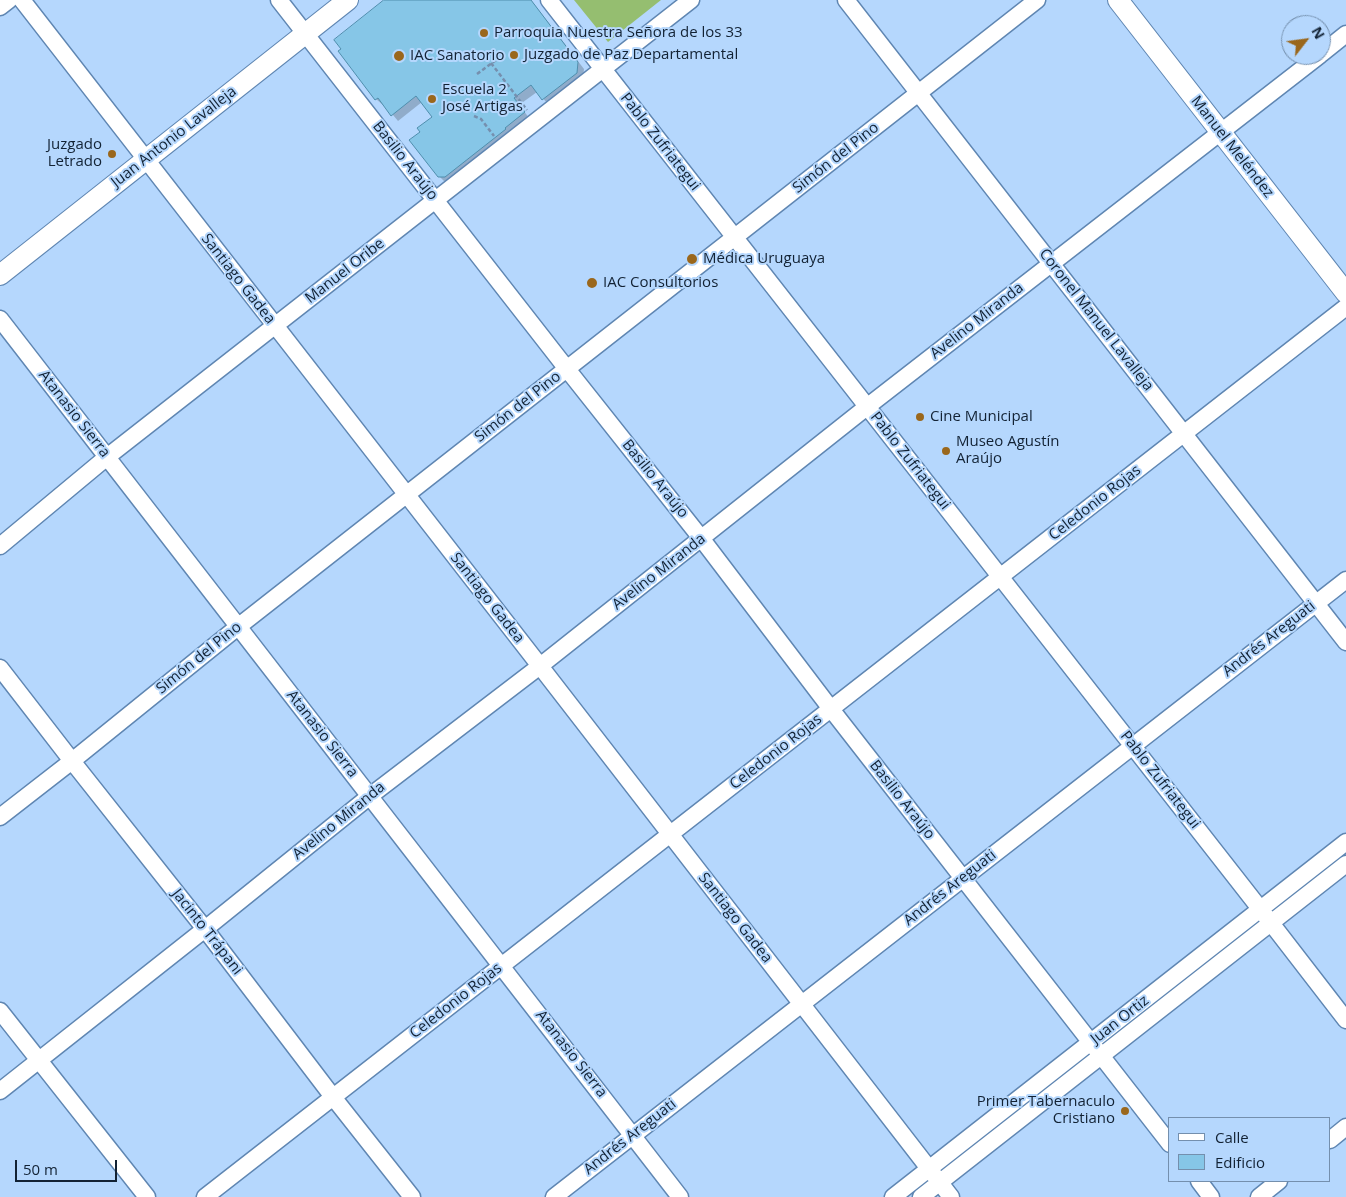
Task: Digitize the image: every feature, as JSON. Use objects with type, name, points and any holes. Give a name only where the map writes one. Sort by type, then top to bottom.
[{"type":"street","points":[[0,7],[9,0]]},
{"type":"street","name":"Santiago Gadea","points":[[22,0],[951,1197]]},
{"type":"street","name":"Basilio Araújo","points":[[279,0],[567,369],[702,538],[831,709],[1168,1141]]},
{"type":"street","name":"Juan Antonio Lavalleja","points":[[0,275],[348,0]]},
{"type":"street","name":"Pablo Zufriategui","points":[[549,0],[1346,1020]]},
{"type":"street","name":"Manuel Oribe","points":[[0,546],[107,457],[691,0]]},
{"type":"street","name":"Coronel Manuel Lavalleja","points":[[846,0],[1346,642]]},
{"type":"street","name":"Simón del Pino","points":[[0,817],[239,626],[1037,0]]},
{"type":"street","name":"Manuel Meléndez","points":[[1118,0],[1346,293]]},
{"type":"street","name":"Avelino Miranda","points":[[1331,46],[1346,34]]},
{"type":"street","name":"Avelino Miranda","points":[[0,1091],[370,796],[540,666],[868,406],[1306,65]]},
{"type":"street","name":"Celedonio Rojas","points":[[205,1197],[1346,307]]},
{"type":"street","name":"Atanasio Sierra","points":[[0,319],[634,1135],[680,1197]]},
{"type":"street","name":"Andrés Areguati","points":[[554,1197],[1346,580]]},
{"type":"street","name":"Jacinto Trápani","points":[[0,668],[205,929],[332,1098],[412,1197]]},
{"type":"street","name":"Juan Ortiz","points":[[921,1197],[1101,1056],[1266,916],[1346,842]]},
{"type":"street","name":"Juan Ortiz","points":[[893,1197],[1091,1042],[1266,916],[1346,864]]},
{"type":"street","points":[[0,1010],[147,1197]]},
{"type":"street","points":[[1331,1139],[1346,1127]]},
{"type":"street","points":[[1200,1182],[1211,1197]]},
{"type":"street","points":[[1259,1197],[1278,1182]]},
{"type":"path","points":[[477,74],[500,57]]},
{"type":"path","points":[[491,63],[529,114]]},
{"type":"path","points":[[474,116],[479,117],[497,139]]},
{"type":"green space","points":[[574,0],[661,0],[608,42]]},
{"type":"building","points":[[384,0],[531,0],[578,62],[577,73],[542,100],[531,85],[514,98],[525,112],[445,177],[438,177],[409,140],[420,132],[417,128],[432,117],[416,96],[391,116],[378,98],[375,100],[338,51],[341,49],[334,40]]},
{"type":"place","name":"Parroquia Nuestra Señora de los 33","points":[[484,33]]},
{"type":"place","name":"Juzgado de Paz Departamental","points":[[514,55]]},
{"type":"place","name":"IAC Sanatorio","points":[[399,56]]},
{"type":"place","name":"Escuela 2 José Artigas","points":[[432,99]]},
{"type":"place","name":"Juzgado Letrado","points":[[112,154]]},
{"type":"place","name":"Médica Uruguaya","points":[[692,259]]},
{"type":"place","name":"IAC Consultorios","points":[[592,283]]},
{"type":"place","name":"Cine Municipal","points":[[920,417]]},
{"type":"place","name":"Museo Agustín Araújo","points":[[946,451]]},
{"type":"place","name":"Primer Tabernaculo Cristiano","points":[[1125,1111]]}]
